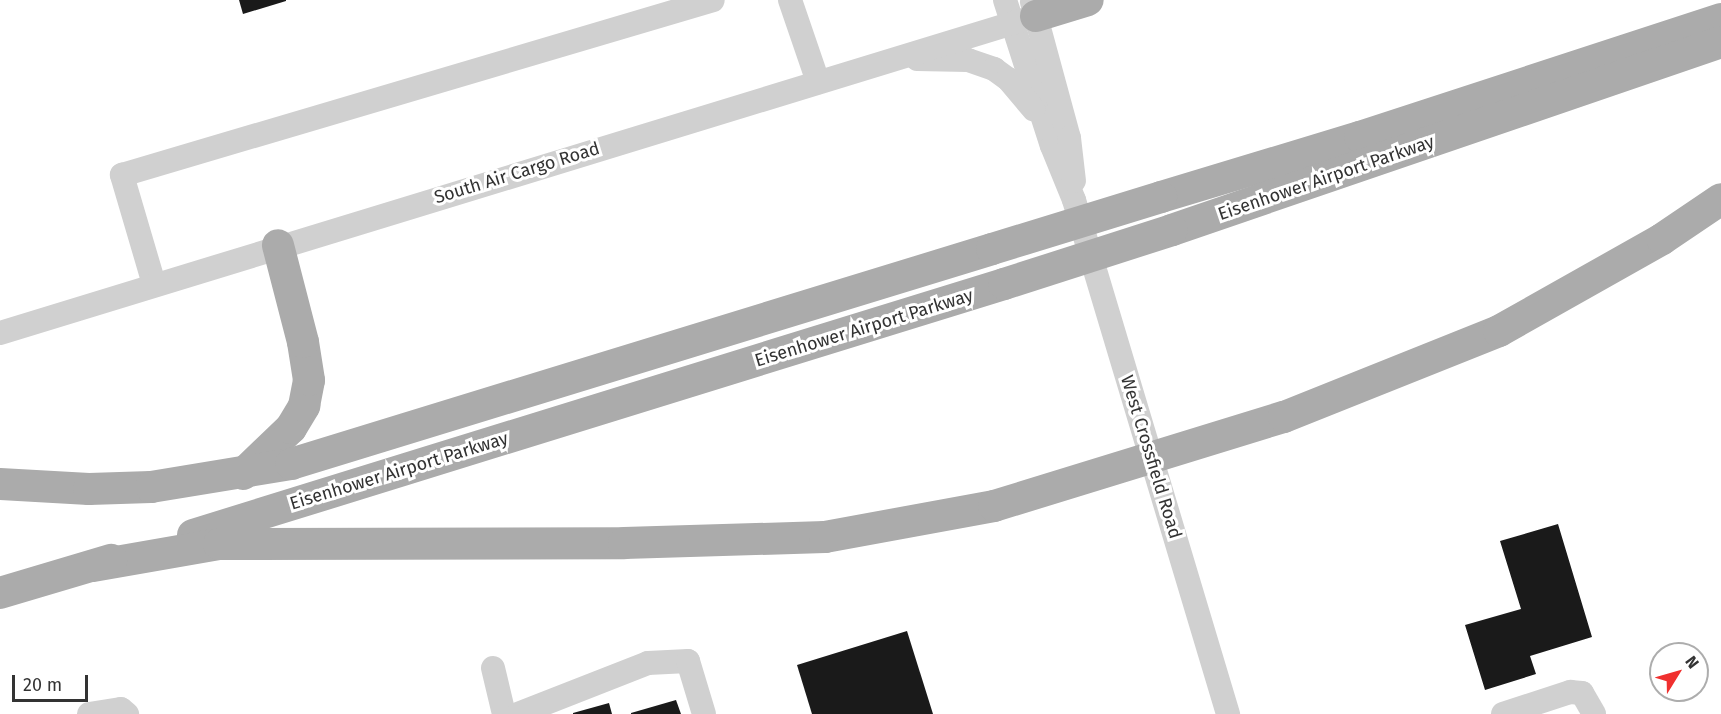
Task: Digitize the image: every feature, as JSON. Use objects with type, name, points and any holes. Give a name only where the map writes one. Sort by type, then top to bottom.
[{"type":"main road","points":[[1026,13],[1088,0]]},
{"type":"main road","name":"Eisenhower Airport Parkway","points":[[0,484],[88,489],[151,487],[243,474],[291,464],[1360,137],[1721,19]]},
{"type":"main road","name":"Eisenhower Airport Parkway","points":[[0,593],[1004,284],[1172,230],[1721,42]]},
{"type":"main road","points":[[93,566],[219,544],[624,543],[825,537],[993,506],[1284,417],[1499,331],[1662,239],[1721,199]]},
{"type":"main road","points":[[243,474],[291,428],[304,406],[307,389],[303,342],[278,245]]},
{"type":"street","points":[[154,284],[122,175],[713,0]]},
{"type":"street","points":[[790,0],[818,82]]},
{"type":"street","name":"West Crossfield Road","points":[[1005,0],[1026,13],[1069,138],[1074,200]]},
{"type":"street","name":"South Air Cargo Road","points":[[0,333],[278,245],[897,58],[1026,13]]},
{"type":"street","name":"West Crossfield Road","points":[[1026,13],[1047,132],[1074,200],[1228,714]]},
{"type":"street","points":[[897,58],[968,60],[994,69],[1020,91],[1047,132]]},
{"type":"street","points":[[518,714],[648,663],[688,661],[704,714]]},
{"type":"street","points":[[493,668],[504,714]]},
{"type":"street","points":[[1503,714],[1570,692],[1582,693],[1594,714]]},
{"type":"street","points":[[89,714],[121,709],[127,714]]},
{"type":"building","points":[[239,0],[286,0],[286,1],[243,14]]},
{"type":"building","points":[[1558,524],[1592,637],[1530,656],[1536,674],[1485,690],[1465,625],[1521,609],[1500,541]]},
{"type":"building","points":[[907,631],[933,714],[812,714],[797,665]]},
{"type":"building","points":[[676,700],[681,714],[631,714],[631,713]]},
{"type":"building","points":[[609,703],[612,714],[573,714],[573,713]]}]
